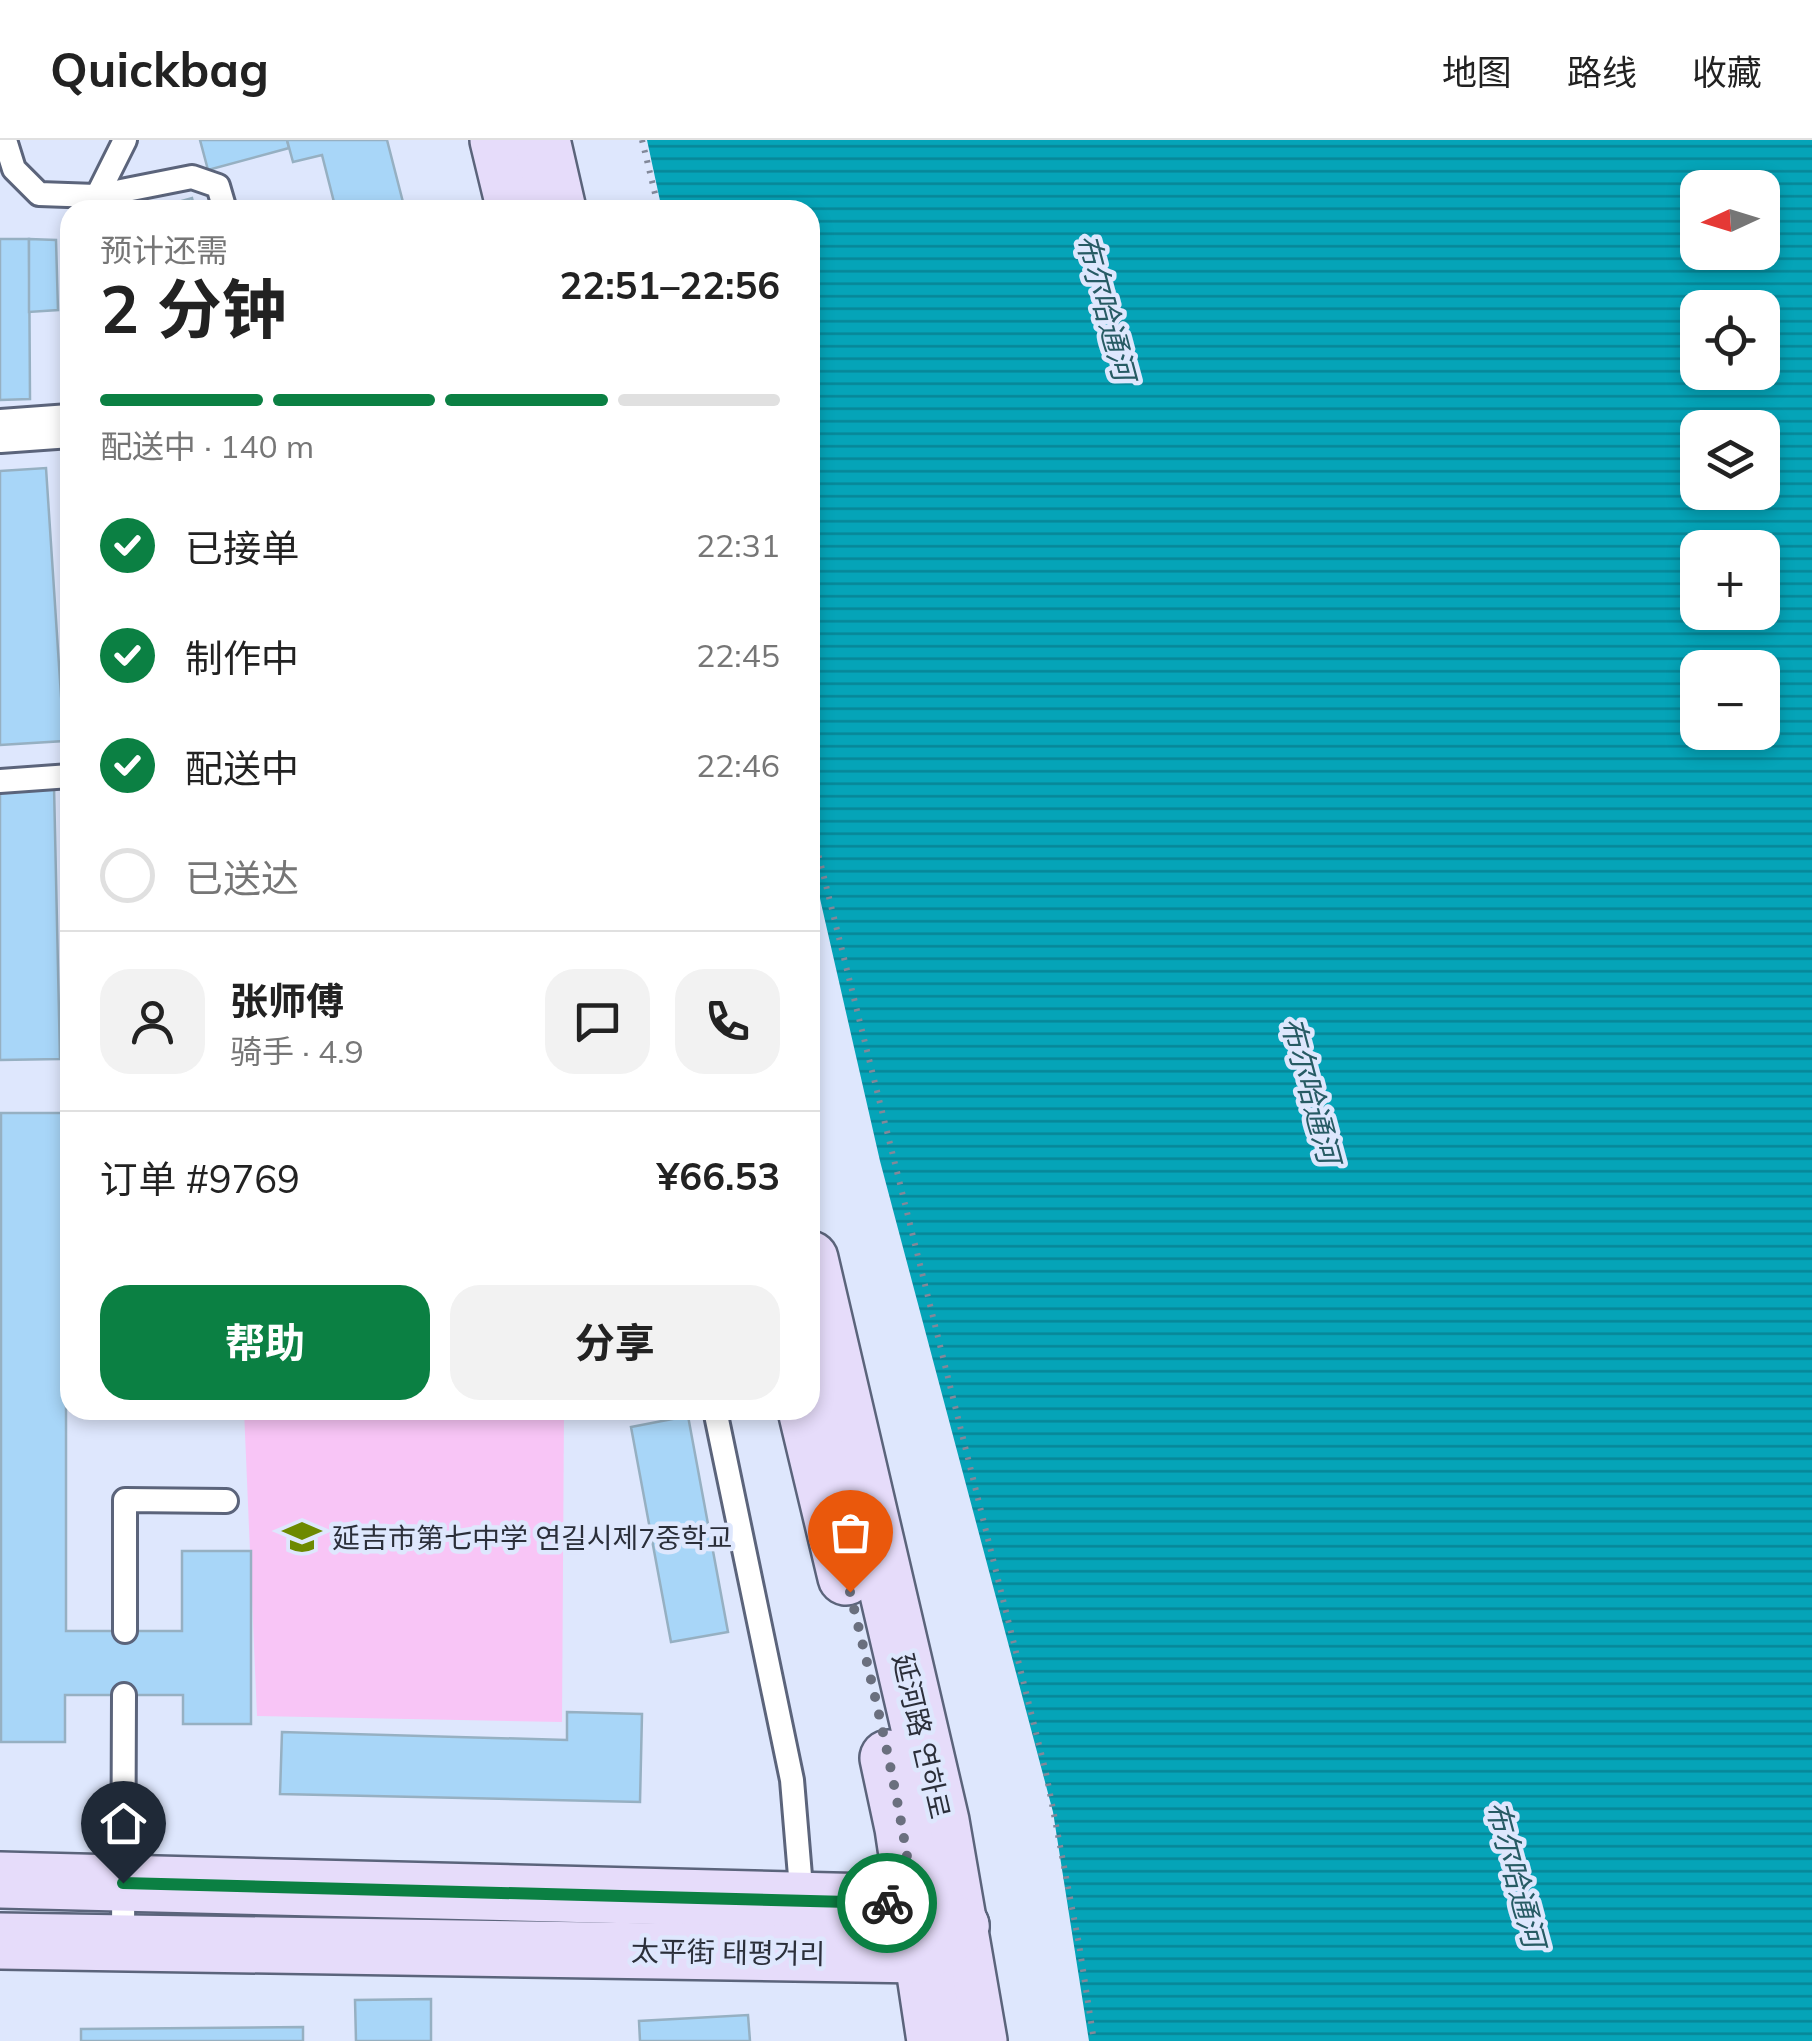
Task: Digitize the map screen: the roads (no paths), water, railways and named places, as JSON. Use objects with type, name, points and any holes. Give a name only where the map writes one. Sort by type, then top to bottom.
[{"type":"main road","points":[[498,140],[513,200]]},
{"type":"main road","points":[[542,140],[556,200]]},
{"type":"main road","name":"延河路 연하로","points":[[820,1301],[941,1821],[932,1928],[935,2041]]},
{"type":"main road","name":"延河路 연하로","points":[[808,1420],[903,1828],[932,1928],[979,2041]]},
{"type":"main road","name":"太平街 태평거리","points":[[0,1880],[802,1900],[932,1928]]},
{"type":"main road","name":"太平街 태평거리","points":[[0,1940],[122,1943],[932,1928]]},
{"type":"street","points":[[0,431],[60,427]]},
{"type":"lane","points":[[5,140],[14,169],[39,194],[75,200]]},
{"type":"lane","points":[[95,200],[125,140]]},
{"type":"lane","points":[[104,200],[192,176],[218,186],[222,200]]},
{"type":"lane","points":[[0,781],[60,777]]},
{"type":"lane","points":[[717,1420],[792,1780],[802,1900]]},
{"type":"lane","points":[[125,1631],[125,1500],[226,1501]]},
{"type":"lane","points":[[122,1943],[124,1695]]},
{"type":"water","name":"布尔哈通河","points":[[647,140],[1812,140],[1812,2041],[1089,2041],[1053,1812],[880,1161],[820,899],[820,200],[660,200]]},
{"type":"place","name":"延吉市第七中学 연길시제7중학교","points":[[302,1537]]}]
